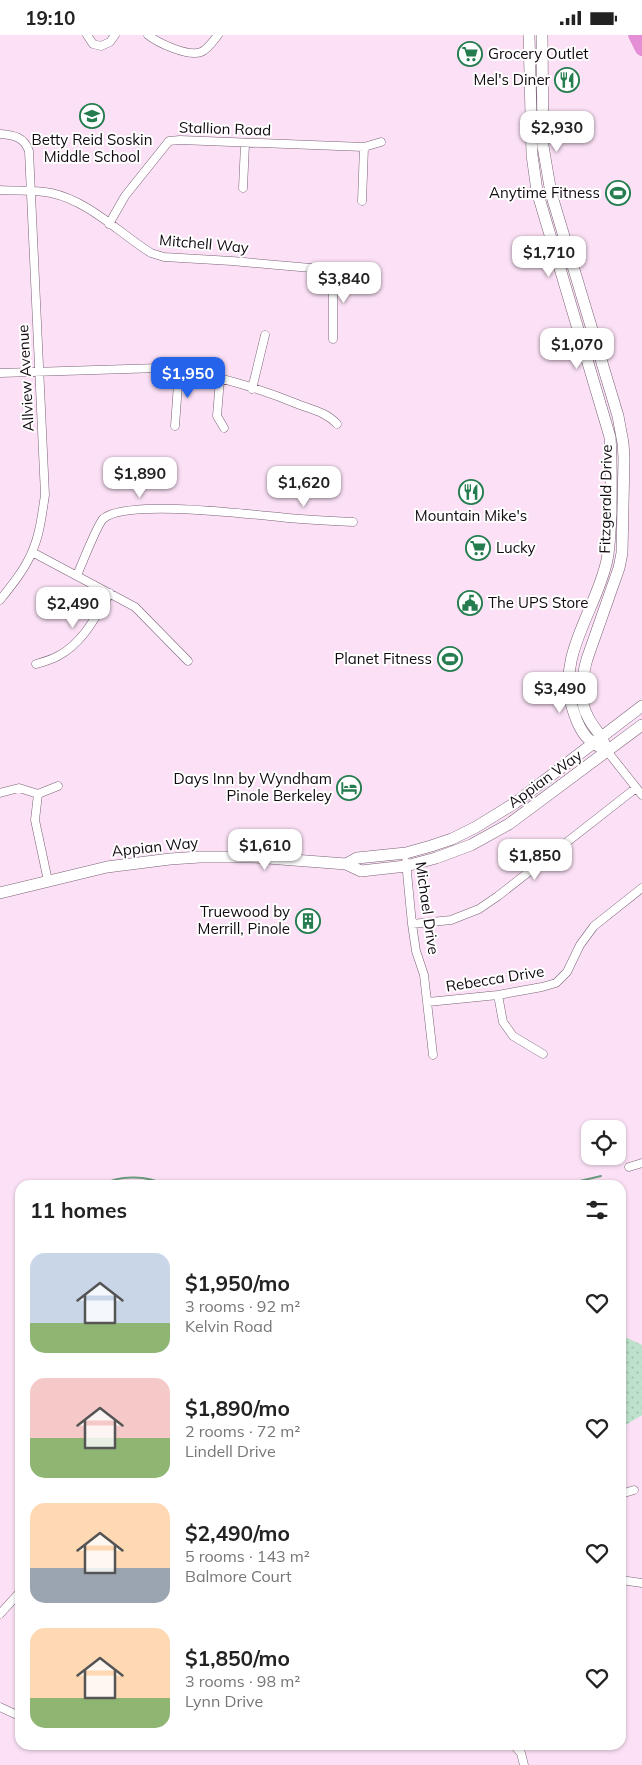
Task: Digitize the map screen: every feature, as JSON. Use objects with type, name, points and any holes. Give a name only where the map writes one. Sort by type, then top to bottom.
[{"type":"highway","points":[[635,35],[642,49]]},
{"type":"main road","name":"Fitzgerald Drive","points":[[528,35],[532,155],[537,191],[610,437],[612,460],[607,560],[604,573],[572,654],[568,691],[576,720],[591,743]]},
{"type":"main road","name":"Fitzgerald Drive","points":[[542,35],[543,146],[551,193],[615,407],[623,443],[622,553],[620,568],[583,673],[583,703],[587,716],[608,751]]},
{"type":"main road","points":[[601,619],[598,613],[604,573]]},
{"type":"main road","points":[[587,659],[584,655],[583,646],[591,623],[589,610]]},
{"type":"main road","name":"Appian Way","points":[[346,864],[357,858],[406,853],[452,839],[497,816],[642,706]]},
{"type":"main road","name":"Appian Way","points":[[0,893],[107,867],[200,857],[254,857],[346,864],[361,871],[406,866],[471,845],[509,824],[642,725]]},
{"type":"main road","points":[[591,743],[608,751]]},
{"type":"street","points":[[87,35],[93,44],[101,46],[110,42],[115,35]]},
{"type":"street","points":[[148,35],[156,41],[187,53],[197,53],[203,52],[218,35]]},
{"type":"street","name":"Allview Avenue","points":[[0,134],[20,137],[26,143],[29,151],[45,495],[40,526],[32,552],[18,578],[0,600]]},
{"type":"street","name":"Stallion Road","points":[[109,224],[125,195],[169,141],[364,147],[382,142]]},
{"type":"street","points":[[243,188],[245,143]]},
{"type":"street","points":[[362,201],[364,147]]},
{"type":"street","name":"Mitchell Way","points":[[0,190],[50,193],[67,198],[84,207],[151,253],[164,257],[368,273]]},
{"type":"street","points":[[333,270],[333,339]]},
{"type":"street","points":[[252,389],[266,335]]},
{"type":"street","points":[[0,373],[159,368],[179,370],[220,379],[278,396],[330,416],[338,424]]},
{"type":"street","points":[[175,426],[179,370]]},
{"type":"street","points":[[220,379],[217,416],[224,428]]},
{"type":"street","points":[[77,575],[102,520],[113,513],[125,510],[160,509],[353,522]]},
{"type":"street","points":[[32,552],[135,607],[188,661]]},
{"type":"street","points":[[36,664],[58,657],[70,649],[88,629],[110,593]]},
{"type":"street","points":[[608,751],[642,795]]},
{"type":"street","points":[[0,793],[19,788],[38,794],[58,786]]},
{"type":"street","points":[[412,924],[451,921],[479,909],[636,787]]},
{"type":"street","points":[[38,794],[35,820],[48,881]]},
{"type":"street","name":"Michael Drive","points":[[406,853],[412,924],[416,951],[424,975],[433,1055]]},
{"type":"street","name":"Rebecca Drive","points":[[428,1002],[498,995],[556,983],[567,972],[580,945],[594,926],[642,888]]},
{"type":"street","points":[[498,995],[503,1022],[513,1036],[543,1055]]},
{"type":"street","points":[[630,1167],[642,1163]]},
{"type":"street","points":[[626,1492],[634,1490]]},
{"type":"street","points":[[626,1580],[642,1583]]},
{"type":"street","points":[[0,1614],[15,1598]]},
{"type":"street","points":[[0,1707],[15,1714]]},
{"type":"street","points":[[518,1750],[524,1765]]},
{"type":"green space","points":[[626,1337],[642,1345],[642,1415],[626,1425]]},
{"type":"waterway","points":[[584,1180],[601,1176]]},
{"type":"waterway","points":[[113,1180],[134,1177],[151,1180]]},
{"type":"place","name":"Grocery Outlet","points":[[470,54]]},
{"type":"place","name":"Mel's Diner","points":[[567,80]]},
{"type":"place","name":"Betty Reid Soskin Middle School","points":[[92,116]]},
{"type":"place","name":"Anytime Fitness","points":[[618,193]]},
{"type":"place","name":"Mountain Mike's","points":[[471,492]]},
{"type":"place","name":"Lucky","points":[[478,548]]},
{"type":"place","name":"The UPS Store","points":[[470,603]]},
{"type":"place","name":"Planet Fitness","points":[[450,659]]},
{"type":"place","name":"Days Inn by Wyndham Pinole Berkeley","points":[[349,788]]},
{"type":"place","name":"Truewood by Merrill, Pinole","points":[[308,921]]}]
